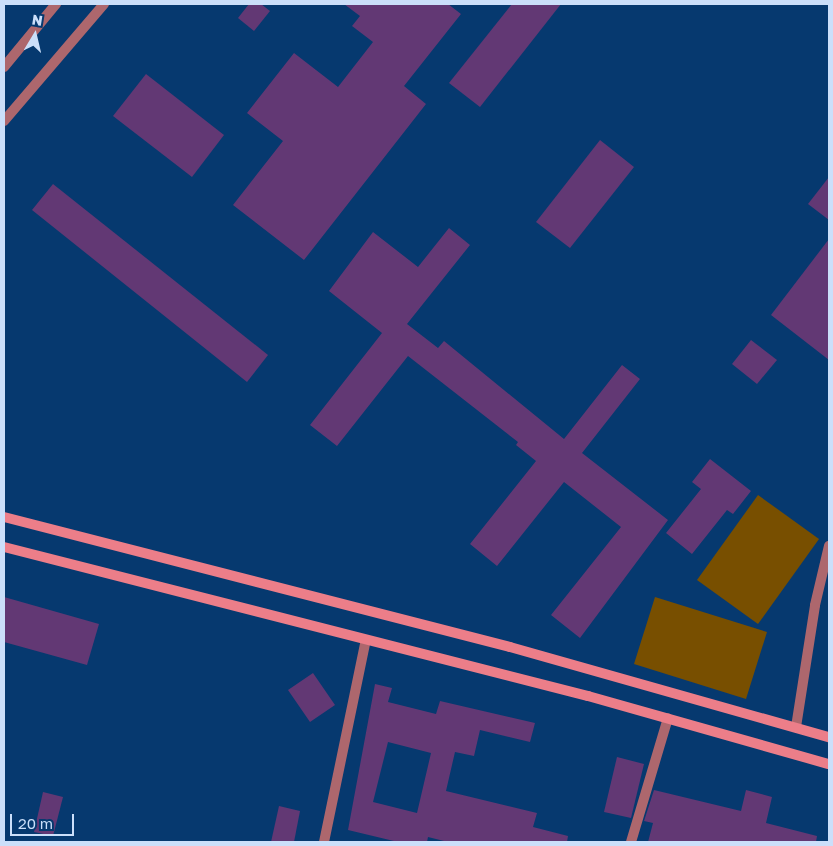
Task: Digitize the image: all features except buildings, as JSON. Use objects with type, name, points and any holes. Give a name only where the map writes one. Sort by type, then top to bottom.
[{"type":"main road","points":[[4,517],[491,642],[829,737]]},
{"type":"main road","points":[[4,548],[668,718],[829,764]]},
{"type":"street","points":[[4,68],[56,4]]},
{"type":"street","points":[[4,121],[104,4]]},
{"type":"street","points":[[796,727],[815,605],[829,546]]},
{"type":"street","points":[[324,842],[366,640]]},
{"type":"street","points":[[631,842],[668,718]]},
{"type":"shaded area","points":[[758,495],[819,539],[758,624],[697,580]]},
{"type":"shaded area","points":[[655,597],[767,632],[746,699],[634,664]]}]
